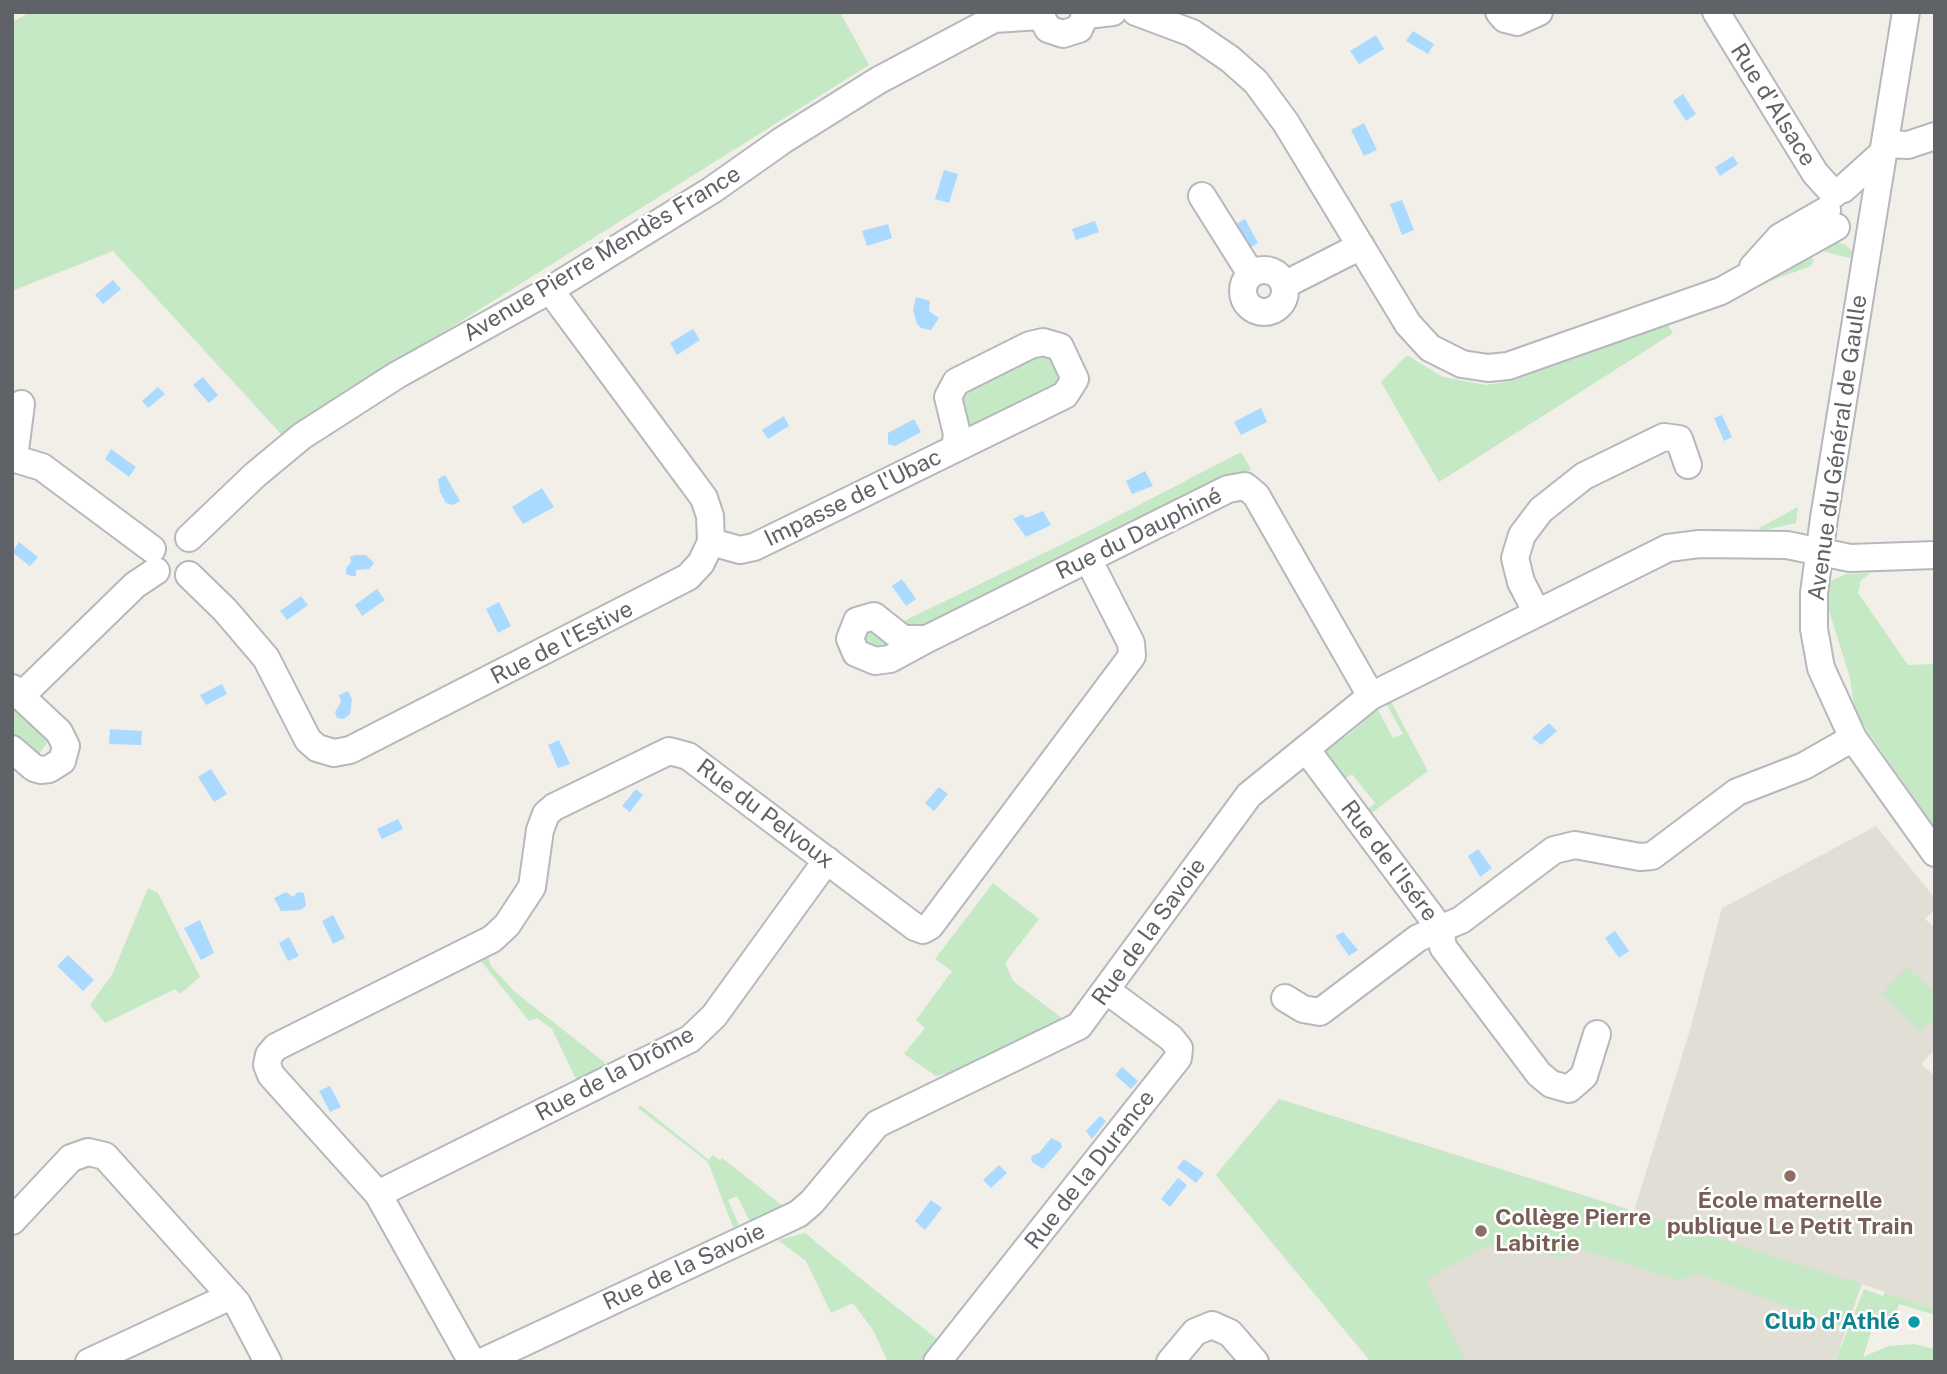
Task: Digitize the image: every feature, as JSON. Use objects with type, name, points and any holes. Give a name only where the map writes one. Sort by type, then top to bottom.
[{"type":"street","points":[[1136,12],[1192,33],[1230,59],[1256,82],[1286,123],[1408,324],[1422,341],[1454,361],[1488,368],[1508,366],[1741,282],[1780,237],[1842,216],[1884,148]]},
{"type":"street","points":[[1499,12],[1505,19],[1517,22],[1539,12]]},
{"type":"street","name":"Rue d'Alsace","points":[[1716,12],[1842,216]]},
{"type":"street","points":[[1842,216],[1860,227],[1873,216],[1906,12]]},
{"type":"street","points":[[1039,14],[1048,29],[1063,34],[1079,29],[1096,13]]},
{"type":"street","name":"Avenue Pierre Mendès France","points":[[189,538],[255,475],[302,436],[397,375],[550,290],[712,190],[783,140],[879,80],[994,19],[1039,14]]},
{"type":"street","points":[[1884,148],[1908,145],[1935,136]]},
{"type":"street","name":"Rue d'Alsace","points":[[1842,216],[1851,189],[1863,196],[1873,216]]},
{"type":"street","points":[[1202,196],[1251,274]]},
{"type":"street","name":"Avenue du Général de Gaulle","points":[[1842,216],[1814,629],[1821,668],[1853,738],[1935,853]]},
{"type":"street","points":[[1284,285],[1361,246]]},
{"type":"street","points":[[1263,270],[1278,275],[1284,285],[1284,298],[1273,310],[1256,311],[1244,300],[1244,284],[1251,274],[1263,270]]},
{"type":"street","points":[[550,290],[699,489],[710,516],[710,542]]},
{"type":"street","name":"Impasse de l'Ubac","points":[[710,542],[740,550],[754,547],[956,448],[1070,391],[1075,379],[1065,352],[1049,343],[1030,345],[956,382],[948,397],[957,434],[956,448]]},
{"type":"street","points":[[12,749],[27,764],[41,770],[56,766],[65,754],[64,738],[16,692],[135,584],[154,560],[156,542],[168,534],[176,533],[189,538],[198,557],[189,575],[175,580],[161,576],[154,560],[41,467],[13,458],[21,404]]},
{"type":"street","points":[[1537,612],[1517,572],[1516,550],[1527,527],[1551,501],[1584,476],[1664,437],[1679,439],[1688,465]]},
{"type":"street","name":"Rue du Dauphiné","points":[[927,639],[1228,489],[1248,487],[1256,495],[1371,696]]},
{"type":"street","name":"Rue de l'Estive","points":[[189,575],[225,610],[266,657],[308,740],[317,748],[334,753],[350,750],[679,584],[701,563],[710,542]]},
{"type":"street","name":"Rue de la Savoie","points":[[482,1362],[798,1214],[812,1202],[877,1124],[1079,1026],[1249,796],[1371,696],[1659,551],[1679,545],[1787,545],[1850,558],[1935,555]]},
{"type":"street","name":"Rue du Pelvoux","points":[[378,1194],[271,1075],[267,1065],[269,1055],[276,1047],[492,939],[516,914],[532,887],[540,830],[546,814],[554,807],[664,753],[677,751],[688,756],[915,927],[923,930],[933,923],[1132,656],[1131,643],[1088,559]]},
{"type":"street","name":"Rue de l'Isére","points":[[1306,750],[1440,929],[1461,920],[1560,848],[1581,845],[1640,858],[1652,856],[1747,787],[1804,766],[1853,738]]},
{"type":"street","name":"Rue de la Drôme","points":[[378,1194],[690,1039],[714,1016],[827,860]]},
{"type":"street","points":[[1285,998],[1303,1009],[1320,1012],[1418,938],[1440,929],[1443,947],[1539,1074],[1551,1084],[1569,1089],[1584,1076],[1597,1034]]},
{"type":"street","name":"Rue de la Durance","points":[[937,1362],[1178,1058],[1179,1048],[1171,1038],[1106,990]]},
{"type":"street","points":[[12,1221],[71,1158],[88,1152],[99,1154],[231,1296],[244,1314],[268,1362]]},
{"type":"street","points":[[378,1194],[472,1362]]},
{"type":"street","points":[[89,1362],[231,1296]]},
{"type":"street","points":[[1170,1362],[1195,1332],[1212,1325],[1230,1333],[1255,1362]]},
{"type":"shaded area","points":[[1876,826],[1935,898],[1935,909],[1925,919],[1935,928],[1935,1049],[1921,1064],[1935,1076],[1935,1309],[1862,1284],[1835,1362],[1371,1362],[1216,1175],[1279,1099],[1634,1211],[1690,1030],[1722,908]]},
{"type":"green space","points":[[31,12],[840,12],[869,65],[281,434],[113,251],[12,291],[12,22]]},
{"type":"green space","points":[[1830,240],[1846,245],[1855,254],[1849,258],[1819,250]]},
{"type":"green space","points":[[1806,252],[1814,260],[1811,266],[1748,289]]},
{"type":"green space","points":[[1668,324],[1673,333],[1439,482],[1381,382],[1407,355],[1443,377],[1486,385],[1511,381]]},
{"type":"green space","points":[[1031,353],[1052,353],[1065,374],[1051,394],[1045,389],[994,414],[994,422],[971,427],[961,421],[958,395]]},
{"type":"green space","points":[[1241,452],[1251,469],[1196,496],[1191,492],[1136,519],[1135,527],[1033,578],[1026,574],[972,601],[971,609],[916,631],[900,623],[1087,532]]},
{"type":"green space","points":[[1798,507],[1796,523],[1760,531],[1759,528]]},
{"type":"green space","points":[[1871,573],[1861,580],[1858,593],[1908,665],[1935,664],[1935,828],[1855,713],[1850,678],[1827,604],[1831,581],[1846,574]]},
{"type":"green space","points":[[868,624],[889,643],[889,647],[872,653],[858,632]]},
{"type":"green space","points":[[12,698],[52,736],[39,754],[29,756],[12,741]]},
{"type":"green space","points":[[1389,698],[1428,771],[1366,817],[1363,813],[1375,803],[1352,774],[1340,782],[1324,759],[1323,749],[1340,733],[1345,738],[1368,718],[1364,713],[1377,708],[1393,738],[1403,734],[1384,700]]},
{"type":"green space","points":[[993,883],[1039,919],[1005,963],[1013,981],[1063,1019],[949,1073],[936,1076],[904,1054],[925,1028],[916,1020],[952,971],[935,959]]},
{"type":"green space","points":[[148,888],[158,893],[200,977],[180,994],[175,989],[105,1023],[90,1005],[112,975]]},
{"type":"green space","points":[[488,956],[491,966],[515,992],[604,1062],[607,1068],[577,1081],[552,1029],[537,1018],[529,1021],[481,961]]},
{"type":"green space","points":[[1907,967],[1935,994],[1935,1017],[1921,1031],[1882,994]]},
{"type":"green space","name":"Collège Pierre Labitrie","points":[[1279,1099],[1861,1284],[1846,1328],[1699,1274],[1677,1280],[1583,1250],[1560,1258],[1507,1243],[1486,1246],[1426,1280],[1466,1362],[1371,1362],[1216,1175]]},
{"type":"green space","points":[[640,1105],[709,1160],[713,1155],[720,1161],[722,1158],[783,1206],[750,1222],[737,1196],[728,1200],[739,1225],[733,1227],[708,1162],[638,1108]]},
{"type":"green space","points":[[805,1233],[942,1343],[919,1362],[888,1362],[873,1330],[853,1303],[831,1313],[806,1261],[778,1240]]},
{"type":"green space","points":[[1864,1289],[1883,1296],[1885,1292],[1935,1309],[1935,1315],[1899,1304],[1891,1329],[1874,1323],[1863,1357],[1889,1346],[1914,1344],[1935,1349],[1935,1362],[1835,1362]]},
{"type":"water","points":[[1413,31],[1434,44],[1428,54],[1406,41]]},
{"type":"water","points":[[1376,35],[1384,49],[1359,64],[1350,51]]},
{"type":"water","points":[[1683,94],[1696,114],[1686,121],[1673,101]]},
{"type":"water","points":[[1364,123],[1377,150],[1364,156],[1351,130]]},
{"type":"water","points":[[1733,156],[1738,164],[1720,176],[1715,167]]},
{"type":"water","points":[[944,170],[958,174],[949,203],[935,199]]},
{"type":"water","points":[[1402,200],[1414,230],[1402,235],[1390,204]]},
{"type":"water","points":[[1245,219],[1258,243],[1248,249],[1234,225]]},
{"type":"water","points":[[1095,221],[1099,232],[1076,240],[1072,229]]},
{"type":"water","points":[[888,224],[892,238],[867,246],[862,231]]},
{"type":"water","points":[[113,280],[121,289],[103,304],[95,295]]},
{"type":"water","points":[[916,297],[930,301],[929,311],[939,318],[931,330],[921,328],[917,324],[913,310]]},
{"type":"water","points":[[693,329],[700,340],[677,355],[670,343]]},
{"type":"water","points":[[203,377],[218,395],[209,403],[193,385]]},
{"type":"water","points":[[158,387],[165,394],[148,408],[142,401]]},
{"type":"water","points":[[1261,408],[1267,422],[1241,435],[1234,422]]},
{"type":"water","points":[[1722,415],[1732,437],[1724,441],[1714,418]]},
{"type":"water","points":[[784,416],[789,426],[768,439],[762,430]]},
{"type":"water","points":[[914,419],[921,432],[895,446],[888,444],[888,433]]},
{"type":"water","points":[[111,449],[136,467],[129,477],[105,459]]},
{"type":"water","points":[[1145,471],[1153,486],[1132,494],[1126,481]]},
{"type":"water","points":[[445,475],[460,501],[453,505],[446,503],[440,492],[438,479]]},
{"type":"water","points":[[542,488],[554,507],[523,524],[512,507]]},
{"type":"water","points":[[1043,511],[1051,525],[1026,537],[1013,519],[1022,514],[1026,518]]},
{"type":"water","points":[[19,542],[38,557],[30,566],[12,552]]},
{"type":"water","points":[[366,555],[374,563],[369,569],[356,570],[356,576],[351,576],[346,574],[346,568],[351,562],[350,557]]},
{"type":"water","points":[[902,579],[916,599],[906,606],[892,586]]},
{"type":"water","points":[[377,589],[385,600],[362,616],[355,605]]},
{"type":"water","points":[[301,596],[308,605],[287,620],[280,611]]},
{"type":"water","points":[[499,602],[511,626],[498,633],[486,609]]},
{"type":"water","points":[[222,684],[227,694],[206,705],[200,695]]},
{"type":"water","points":[[348,691],[352,699],[350,714],[344,719],[337,718],[335,712],[341,702],[339,695]]},
{"type":"water","points":[[1549,723],[1557,731],[1541,745],[1532,738]]},
{"type":"water","points":[[110,729],[142,731],[141,745],[109,744]]},
{"type":"water","points":[[559,740],[570,764],[558,768],[548,745]]},
{"type":"water","points":[[211,769],[227,794],[214,802],[198,777]]},
{"type":"water","points":[[939,787],[948,794],[934,811],[925,803]]},
{"type":"water","points":[[636,789],[643,795],[630,812],[622,806]]},
{"type":"water","points":[[398,819],[403,829],[382,839],[377,829]]},
{"type":"water","points":[[1478,849],[1492,868],[1480,877],[1468,856]]},
{"type":"water","points":[[286,892],[293,897],[298,892],[304,893],[306,906],[300,910],[281,911],[274,898]]},
{"type":"water","points":[[333,915],[345,938],[333,944],[322,921]]},
{"type":"water","points":[[200,920],[214,953],[201,960],[184,928]]},
{"type":"water","points":[[1615,931],[1629,951],[1619,958],[1605,938]]},
{"type":"water","points":[[1343,932],[1358,950],[1349,956],[1335,936]]},
{"type":"water","points":[[289,937],[299,956],[288,961],[279,943]]},
{"type":"water","points":[[68,955],[94,980],[83,991],[57,966]]},
{"type":"water","points":[[1122,1067],[1138,1081],[1131,1089],[1115,1075]]},
{"type":"water","points":[[330,1086],[341,1107],[330,1112],[319,1091]]},
{"type":"water","points":[[1100,1116],[1106,1121],[1092,1139],[1086,1131]]},
{"type":"water","points":[[1051,1138],[1060,1142],[1062,1147],[1043,1169],[1032,1162],[1031,1156],[1039,1153]]},
{"type":"water","points":[[1184,1159],[1204,1173],[1196,1183],[1177,1168]]},
{"type":"water","points":[[999,1165],[1007,1173],[991,1188],[983,1180]]},
{"type":"water","points":[[1178,1178],[1187,1185],[1170,1207],[1161,1199]]},
{"type":"water","points":[[931,1200],[942,1208],[925,1230],[915,1221]]},
{"type":"place","name":"École maternelle publique Le Petit Train","points":[[1790,1176]]},
{"type":"place","name":"Collège Pierre Labitrie","points":[[1481,1231]]},
{"type":"place","name":"Club d'Athlé","points":[[1914,1322]]}]
